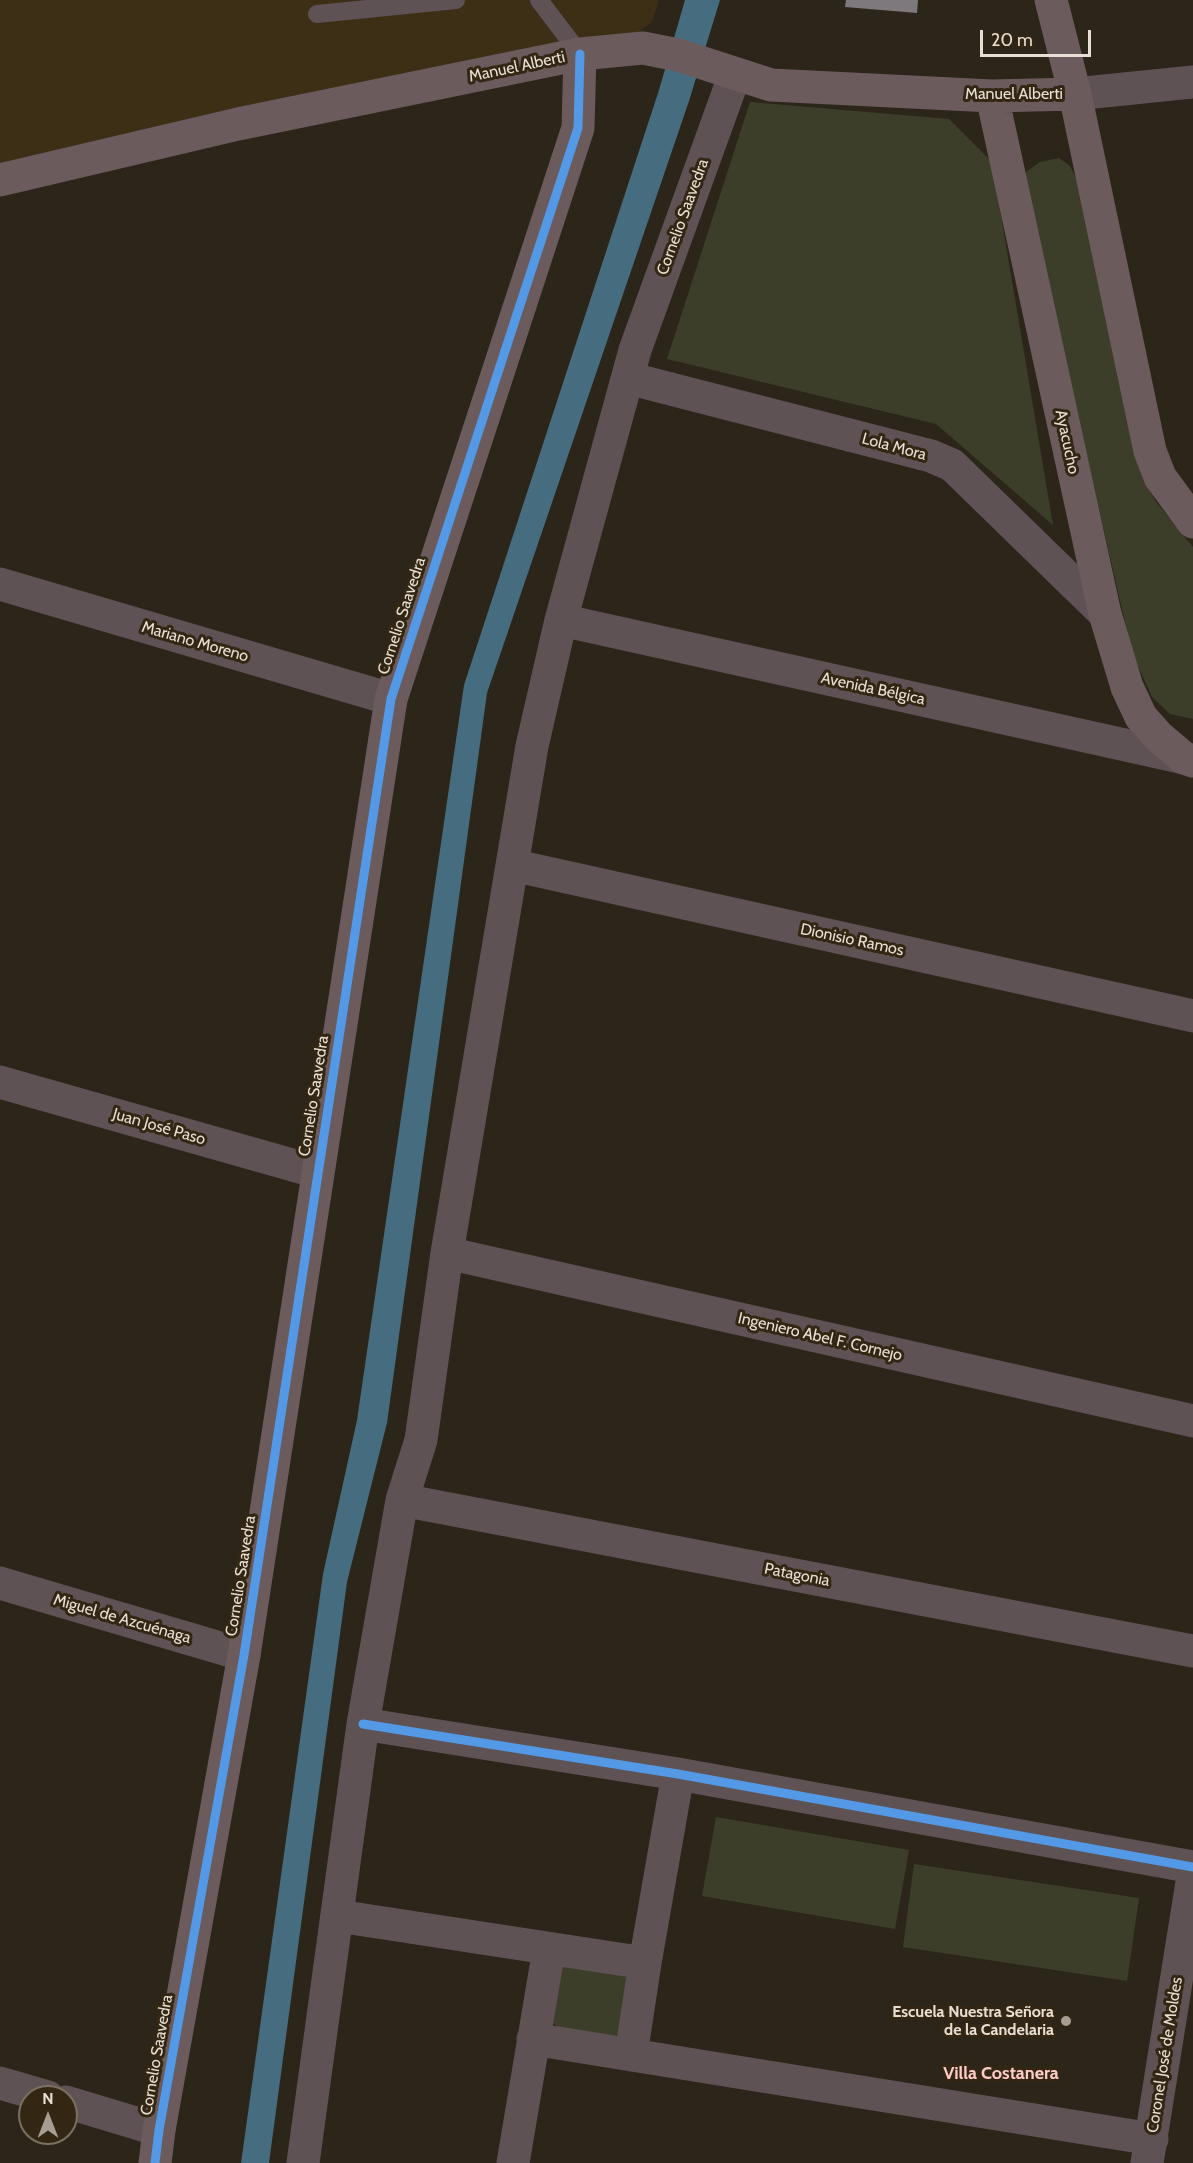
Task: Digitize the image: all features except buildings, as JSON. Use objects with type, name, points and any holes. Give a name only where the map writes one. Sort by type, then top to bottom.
[{"type":"main road","points":[[1051,0],[1075,94],[1150,451],[1160,477],[1193,522]]},
{"type":"main road","name":"Manuel Alberti","points":[[0,180],[238,124],[580,54],[643,48],[678,55],[771,85],[992,96],[1075,94]]},
{"type":"main road","name":"Cornelio Saavedra","points":[[155,2163],[244,1655],[391,699],[578,128],[580,54]]},
{"type":"main road","name":"Ayacucho","points":[[992,96],[1105,614],[1127,687],[1141,717],[1159,737],[1189,759]]},
{"type":"street","name":"Cornelio Saavedra","points":[[303,2163],[363,1724],[402,1500],[421,1440],[447,1253],[532,746],[561,620],[635,350],[735,74]]},
{"type":"street","points":[[1075,94],[1193,82]]},
{"type":"street","name":"Lola Mora","points":[[627,378],[931,456],[952,465],[1105,614]]},
{"type":"street","name":"Mariano Moreno","points":[[0,584],[391,699]]},
{"type":"street","name":"Avenida Bélgica","points":[[561,620],[1189,759]]},
{"type":"street","name":"Dionisio Ramos","points":[[512,865],[1193,1016]]},
{"type":"street","name":"Juan José Paso","points":[[0,1082],[317,1172]]},
{"type":"street","name":"Ingeniero Abel F. Cornejo","points":[[447,1253],[1193,1421]]},
{"type":"street","name":"Patagonia","points":[[402,1500],[1193,1651]]},
{"type":"street","name":"Miguel de Azcuénaga","points":[[0,1583],[244,1655]]},
{"type":"street","points":[[363,1724],[678,1774],[1193,1867]]},
{"type":"street","points":[[632,2055],[645,1963],[678,1774]]},
{"type":"street","name":"Coronel José de Moldes","points":[[1149,2151],[1181,2029],[1193,1876]]},
{"type":"street","points":[[338,1916],[645,1963]]},
{"type":"street","points":[[513,2163],[549,1949]]},
{"type":"street","points":[[533,2039],[632,2055],[1149,2151]]},
{"type":"street","points":[[0,2083],[18,2088]]},
{"type":"street","points":[[78,2106],[159,2130]]},
{"type":"lane","points":[[317,14],[456,0]]},
{"type":"lane","points":[[539,0],[580,54]]},
{"type":"shaded area","points":[[0,0],[659,0],[652,22],[613,51],[0,180]]},
{"type":"green space","points":[[750,102],[949,119],[992,162],[1053,525],[936,424],[667,359]]},
{"type":"green space","points":[[1059,158],[1070,166],[1077,180],[1143,479],[1156,502],[1193,547],[1193,719],[1170,714],[1152,697],[1132,653],[1026,189],[1026,172],[1040,162]]},
{"type":"green space","points":[[716,1817],[909,1850],[895,1929],[702,1896]]},
{"type":"green space","points":[[914,1864],[1139,1898],[1127,1981],[903,1947]]},
{"type":"green space","points":[[569,1964],[625,1975],[631,1984],[621,2034],[612,2037],[559,2028],[549,2020],[557,1967]]},
{"type":"water","points":[[685,0],[720,0],[689,101],[487,693],[387,1423],[347,1582],[269,2163],[241,2163],[323,1574],[357,1420],[464,685],[659,90]]},
{"type":"cycle path","points":[[155,2163],[244,1655],[391,699],[578,128],[580,54]]},
{"type":"cycle path","points":[[363,1724],[678,1774],[1193,1867]]},
{"type":"place","name":"Escuela Nuestra Señora de la Candelaria","points":[[1066,2021]]},
{"type":"district","name":"Villa Costanera","points":[[1001,2074]]}]
